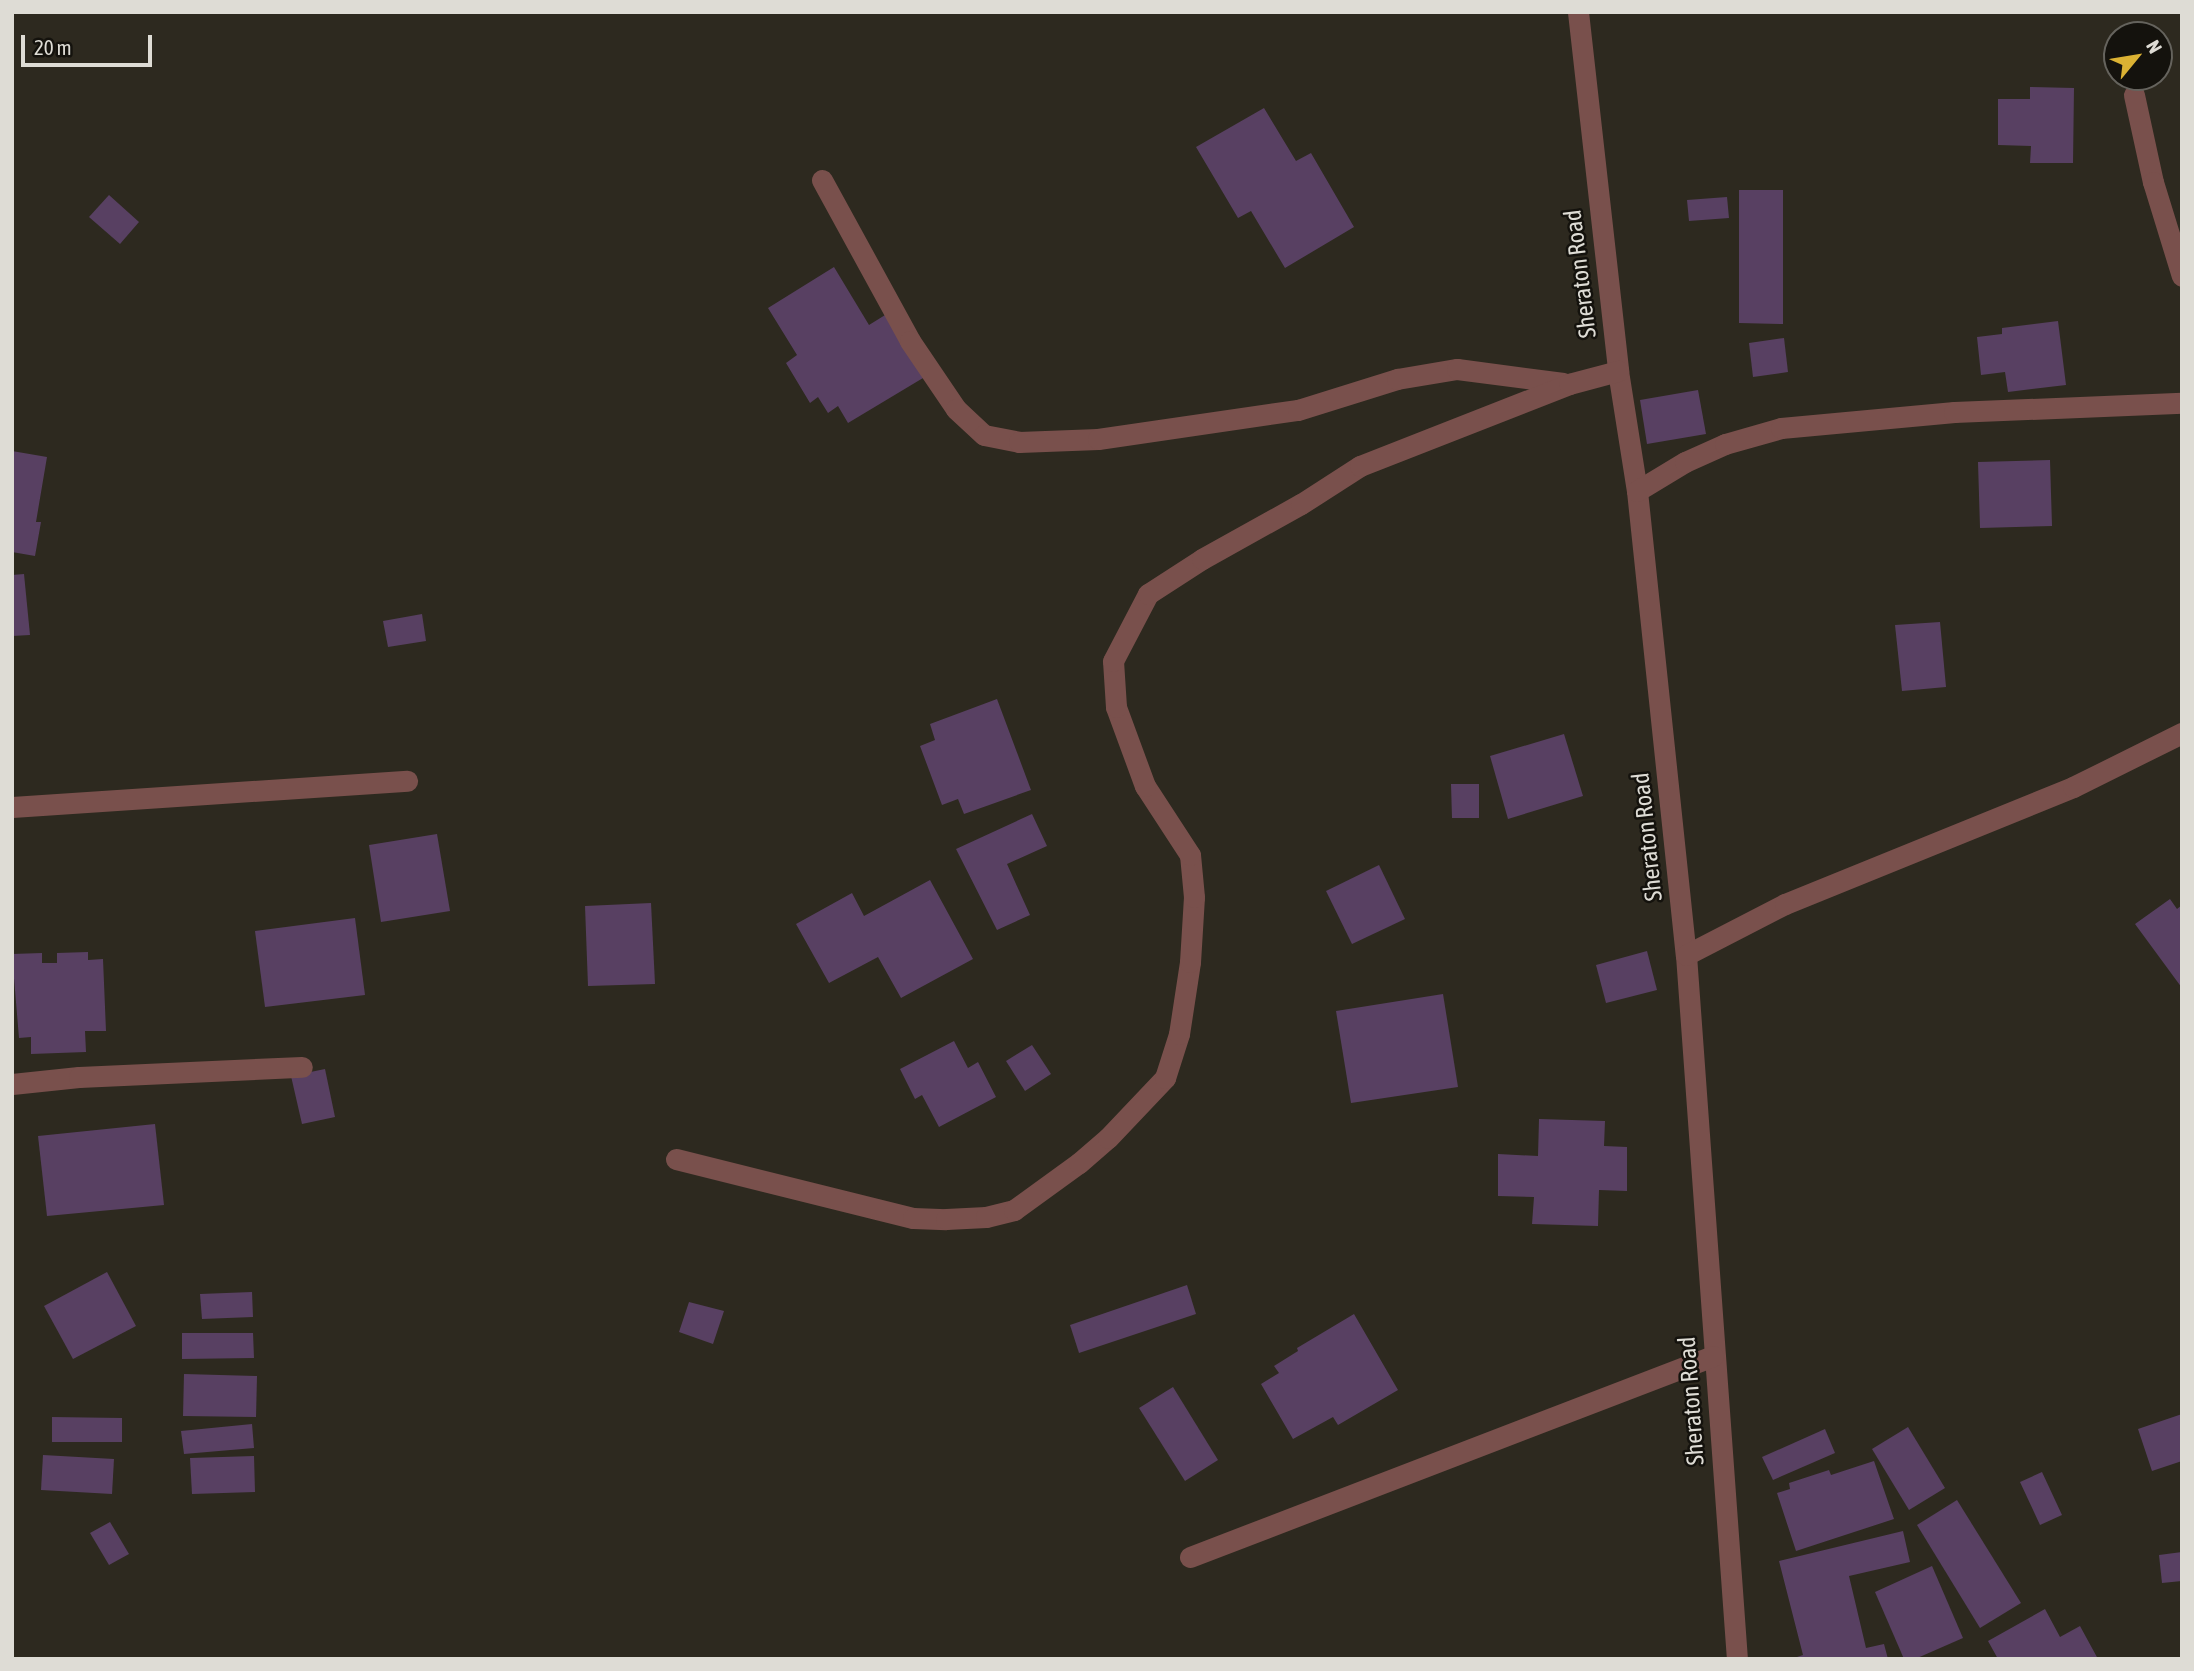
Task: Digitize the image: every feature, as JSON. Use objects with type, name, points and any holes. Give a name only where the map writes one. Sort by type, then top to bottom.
[{"type":"street","name":"Sheraton Road","points":[[1578,12],[1618,371],[1637,491],[1686,955],[1737,1659]]},
{"type":"street","points":[[2134,96],[2154,182],[2182,276]]},
{"type":"street","points":[[822,180],[910,341],[956,409],[984,435],[1018,442],[1098,439],[1298,410],[1396,379],[1457,369],[1569,384]]},
{"type":"street","points":[[676,1159],[913,1219],[946,1219],[986,1217],[1014,1210],[1045,1190],[1108,1138],[1165,1078],[1179,1034],[1190,962],[1194,897],[1190,855],[1145,786],[1116,707],[1113,661],[1148,594],[1360,466],[1569,384],[1618,371]]},
{"type":"street","points":[[1637,491],[1685,462],[1725,444],[1781,428],[1954,412],[2182,403]]},
{"type":"street","points":[[1686,955],[1796,899],[2073,787],[2182,733]]},
{"type":"street","points":[[12,807],[407,781]]},
{"type":"street","points":[[12,1084],[79,1077],[302,1067]]},
{"type":"street","points":[[1190,1558],[1713,1356]]},
{"type":"building","points":[[2030,87],[2074,88],[2073,163],[2030,163],[2031,146],[1998,145],[1998,99],[2030,99]]},
{"type":"building","points":[[1264,108],[1296,161],[1311,153],[1354,227],[1285,268],[1251,211],[1238,218],[1196,147]]},
{"type":"building","points":[[1739,190],[1783,190],[1783,324],[1739,323]]},
{"type":"building","points":[[109,195],[139,222],[120,244],[89,217]]},
{"type":"building","points":[[1727,197],[1729,218],[1689,221],[1687,200]]},
{"type":"building","points":[[834,267],[869,325],[890,312],[928,375],[848,423],[838,406],[828,413],[818,397],[810,403],[786,363],[797,355],[768,308]]},
{"type":"building","points":[[2058,321],[2066,385],[2008,392],[2005,372],[1981,375],[1977,337],[2002,334],[2002,328]]},
{"type":"building","points":[[1784,338],[1788,372],[1753,377],[1749,343]]},
{"type":"building","points":[[1698,390],[1706,434],[1647,444],[1640,400]]},
{"type":"building","points":[[12,451],[47,457],[36,522],[41,522],[35,556],[12,552]]},
{"type":"building","points":[[2050,460],[2052,526],[1980,528],[1978,462]]},
{"type":"building","points":[[24,574],[30,635],[12,636],[12,575]]},
{"type":"building","points":[[422,614],[426,641],[388,647],[383,621]]},
{"type":"building","points":[[1940,622],[1946,687],[1902,691],[1895,625]]},
{"type":"building","points":[[997,699],[1031,790],[964,814],[958,799],[942,805],[920,746],[935,740],[930,724]]},
{"type":"building","points":[[1564,734],[1583,796],[1508,819],[1490,756]]},
{"type":"building","points":[[1451,784],[1479,784],[1479,818],[1452,818]]},
{"type":"building","points":[[1032,814],[1047,846],[1007,864],[1030,915],[997,930],[956,849]]},
{"type":"building","points":[[437,834],[450,911],[381,922],[369,845]]},
{"type":"building","points":[[1379,865],[1405,919],[1352,944],[1326,891]]},
{"type":"building","points":[[930,880],[973,959],[901,998],[878,957],[829,983],[796,924],[852,893],[864,916]]},
{"type":"building","points":[[2170,899],[2177,909],[2182,905],[2182,988],[2135,924]]},
{"type":"building","points":[[651,903],[655,984],[588,986],[585,906]]},
{"type":"building","points":[[355,918],[365,995],[265,1007],[255,931]]},
{"type":"building","points":[[1647,951],[1657,990],[1606,1003],[1596,965]]},
{"type":"building","points":[[88,952],[88,960],[103,959],[106,1031],[85,1031],[86,1052],[31,1054],[31,1037],[19,1038],[12,954],[42,953],[42,963],[57,963],[57,953]]},
{"type":"building","points":[[1443,994],[1458,1087],[1351,1103],[1336,1011]]},
{"type":"building","points":[[954,1041],[968,1068],[978,1062],[996,1097],[939,1127],[922,1095],[915,1099],[900,1069]]},
{"type":"building","points":[[1032,1045],[1051,1074],[1025,1091],[1006,1061]]},
{"type":"building","points":[[325,1069],[335,1117],[302,1124],[291,1076]]},
{"type":"building","points":[[1539,1119],[1605,1121],[1604,1146],[1627,1147],[1627,1191],[1599,1190],[1598,1226],[1532,1224],[1534,1197],[1498,1196],[1498,1154],[1538,1156]]},
{"type":"building","points":[[155,1124],[164,1205],[47,1216],[38,1136]]},
{"type":"building","points":[[107,1272],[136,1326],[73,1359],[44,1306]]},
{"type":"building","points":[[1187,1285],[1196,1314],[1079,1353],[1070,1325]]},
{"type":"building","points":[[252,1292],[253,1317],[202,1319],[200,1294]]},
{"type":"building","points":[[689,1302],[724,1311],[713,1344],[679,1332]]},
{"type":"building","points":[[1354,1314],[1398,1390],[1338,1425],[1333,1417],[1293,1439],[1261,1384],[1279,1373],[1274,1366],[1298,1351],[1297,1348]]},
{"type":"building","points":[[182,1333],[253,1333],[254,1358],[182,1359]]},
{"type":"building","points":[[184,1374],[257,1376],[256,1417],[183,1416]]},
{"type":"building","points":[[1173,1387],[1218,1460],[1185,1481],[1139,1408]]},
{"type":"building","points":[[2182,1414],[2182,1461],[2152,1471],[2138,1429]]},
{"type":"building","points":[[52,1417],[122,1418],[122,1442],[52,1442]]},
{"type":"building","points":[[252,1424],[254,1448],[184,1454],[181,1431]]},
{"type":"building","points":[[1908,1427],[1945,1488],[1909,1510],[1872,1449]]},
{"type":"building","points":[[1825,1429],[1835,1453],[1773,1480],[1762,1457]]},
{"type":"building","points":[[43,1455],[114,1459],[112,1494],[41,1490]]},
{"type":"building","points":[[254,1456],[255,1492],[192,1494],[190,1458]]},
{"type":"building","points":[[1874,1461],[1894,1519],[1796,1551],[1777,1493],[1790,1489],[1789,1483],[1829,1470],[1831,1475]]},
{"type":"building","points":[[2042,1472],[2062,1515],[2040,1525],[2020,1482]]},
{"type":"building","points":[[1957,1500],[2021,1603],[1980,1628],[1917,1525]]},
{"type":"building","points":[[110,1522],[129,1554],[109,1565],[90,1533]]},
{"type":"building","points":[[1903,1531],[1910,1562],[1849,1576],[1866,1648],[1884,1644],[1888,1659],[1791,1659],[1803,1655],[1779,1561]]},
{"type":"building","points":[[2182,1552],[2182,1581],[2162,1583],[2159,1555]]},
{"type":"building","points":[[1932,1566],[1963,1638],[1915,1659],[1904,1659],[1875,1592]]},
{"type":"building","points":[[2045,1609],[2060,1637],[2080,1626],[2098,1659],[1998,1659],[1988,1641]]}]
